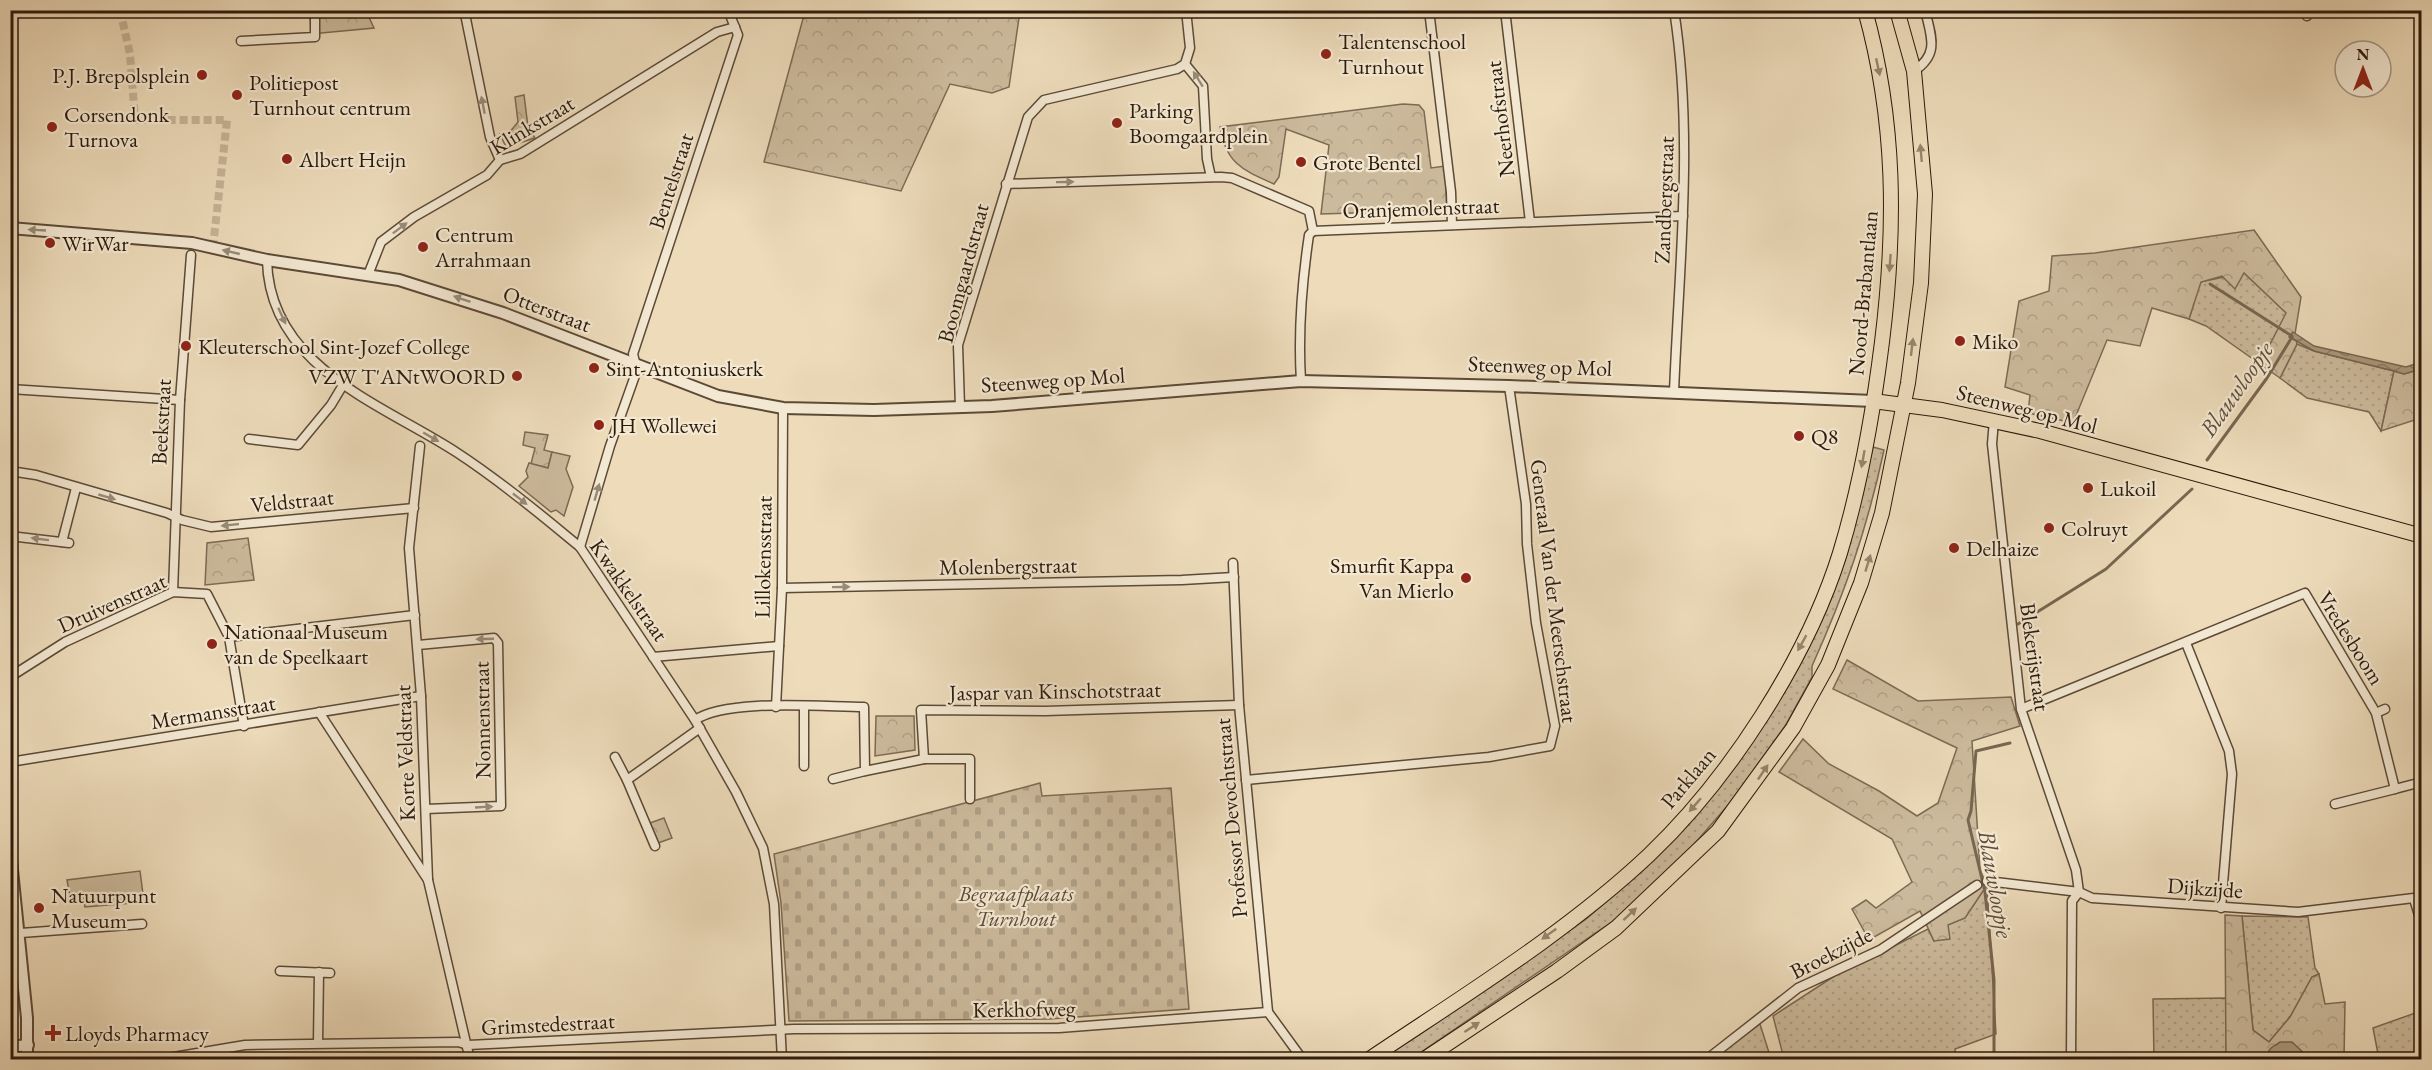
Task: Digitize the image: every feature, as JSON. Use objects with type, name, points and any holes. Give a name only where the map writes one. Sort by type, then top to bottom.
[{"type":"main road","name":"Noord-Brabantlaan","points":[[1865,10],[1884,94],[1892,221],[1889,284],[1873,401]]},
{"type":"main road","points":[[1423,1059],[1557,971],[1616,928],[1718,831],[1793,728],[1828,665],[1851,612],[1880,522],[1905,405],[1921,283],[1925,194],[1914,71],[1897,10]]},
{"type":"main road","name":"Steenweg op Mol","points":[[1873,401],[1994,420],[2421,536]]},
{"type":"main road","name":"Parklaan","points":[[1368,1059],[1598,900],[1650,854],[1695,806],[1730,761],[1762,713],[1809,630],[1839,556],[1858,490],[1873,401]]},
{"type":"street","points":[[241,41],[315,37],[315,10]]},
{"type":"street","points":[[461,10],[465,14],[490,137],[500,160]]},
{"type":"street","name":"Bentelstraat","points":[[580,547],[610,446],[637,370],[633,354],[738,35],[728,10]]},
{"type":"street","points":[[1186,10],[1190,48],[1185,64],[1203,86],[1207,159],[1211,177]]},
{"type":"street","points":[[1429,10],[1451,192],[1452,225]]},
{"type":"street","name":"Neerhofstraat","points":[[1505,10],[1530,222]]},
{"type":"street","name":"Zandbergstraat","points":[[1674,10],[1680,46],[1685,141],[1674,392]]},
{"type":"street","points":[[1914,71],[1924,64],[1933,41],[1925,10]]},
{"type":"street","name":"Klinkstraat","points":[[368,275],[381,242],[414,217],[487,175],[500,160],[530,148],[717,32],[735,27]]},
{"type":"street","name":"Boomgaardstraat","points":[[960,407],[958,345],[1024,124],[1033,108],[1044,100],[1177,69],[1185,64]]},
{"type":"street","name":"Boomgaardstraat","points":[[1006,184],[1232,178],[1309,211],[1313,231]]},
{"type":"street","name":"Oranjemolenstraat","points":[[1302,381],[1300,354],[1304,280],[1309,234],[1313,231],[1683,216]]},
{"type":"street","name":"Otterstraat","points":[[10,228],[192,243],[267,260],[368,275],[437,291],[635,363],[718,396],[783,408],[874,410],[960,407]]},
{"type":"street","name":"Beekstraat","points":[[173,592],[180,400],[191,255]]},
{"type":"street","name":"Kwakkelstraat","points":[[267,260],[274,299],[282,319],[305,353],[343,385],[467,459],[580,547],[698,724],[763,848],[774,904],[782,1059]]},
{"type":"street","name":"Steenweg op Mol","points":[[960,407],[1302,381],[1509,386],[1873,401]]},
{"type":"street","points":[[249,439],[298,445],[331,405],[343,385]]},
{"type":"street","name":"Generaal Van der Meerschstraat","points":[[1246,780],[1489,757],[1551,746],[1555,726],[1536,623],[1527,544],[1526,504],[1509,386]]},
{"type":"street","points":[[10,389],[180,400]]},
{"type":"street","name":"Lillokensstraat","points":[[776,707],[782,588],[783,408]]},
{"type":"street","name":"Blekerijstraat","points":[[1994,420],[1992,444],[2020,709],[2076,870],[2079,892]]},
{"type":"street","name":"Korte Veldstraat","points":[[420,446],[409,548],[421,696],[428,880]]},
{"type":"street","name":"Veldstraat","points":[[10,471],[36,475],[211,527],[414,508]]},
{"type":"street","points":[[10,536],[65,543],[76,488]]},
{"type":"street","name":"Professor Devochtstraat","points":[[1233,563],[1239,705],[1268,1012]]},
{"type":"street","name":"Molenbergstraat","points":[[782,588],[1234,577]]},
{"type":"street","name":"Druivenstraat","points":[[10,677],[65,642],[173,592],[207,594],[229,637],[244,726]]},
{"type":"street","name":"Vredesboom","points":[[2186,643],[2305,593],[2376,713],[2395,789]]},
{"type":"street","points":[[229,637],[415,615]]},
{"type":"street","name":"Nonnenstraat","points":[[418,645],[494,638],[498,643],[501,806],[426,809]]},
{"type":"street","points":[[2020,709],[2186,643],[2224,738],[2232,774],[2221,908]]},
{"type":"street","points":[[653,657],[778,646]]},
{"type":"street","name":"Mermansstraat","points":[[10,762],[421,696]]},
{"type":"street","name":"Jaspar van Kinschotstraat","points":[[924,759],[921,710],[1045,711],[1239,705]]},
{"type":"street","points":[[802,707],[804,766]]},
{"type":"street","points":[[627,780],[698,724],[704,713],[727,708],[864,707],[865,771]]},
{"type":"street","name":"Vredesboom","points":[[2376,713],[2385,709]]},
{"type":"street","points":[[319,712],[428,880],[470,1059]]},
{"type":"street","points":[[615,757],[655,846]]},
{"type":"street","points":[[833,779],[924,759],[970,759],[970,799]]},
{"type":"street","points":[[2335,804],[2414,784]]},
{"type":"street","points":[[10,850],[21,933],[27,1059]]},
{"type":"street","name":"Dijkzijde","points":[[1987,881],[2079,892],[2091,898],[2298,912],[2418,898]]},
{"type":"street","name":"Broekzijde","points":[[1706,1059],[1798,988],[1880,950],[1977,885]]},
{"type":"street","points":[[2071,1059],[2072,902],[2079,892]]},
{"type":"street","points":[[2418,898],[2421,925]]},
{"type":"street","points":[[21,933],[142,924]]},
{"type":"street","points":[[279,972],[330,973]]},
{"type":"street","points":[[318,1043],[319,972]]},
{"type":"street","points":[[1268,1012],[1304,1059]]},
{"type":"street","name":"Kerkhofweg","points":[[780,1031],[1059,1028],[1268,1012]]},
{"type":"street","name":"Grimstedestraat","points":[[156,1059],[245,1045],[458,1042],[468,1046],[780,1031]]},
{"type":"street","points":[[10,1047],[28,1045]]},
{"type":"green space","points":[[310,11],[366,11],[374,28],[311,34]]},
{"type":"green space","points":[[802,11],[1020,11],[1009,87],[992,93],[950,84],[901,191],[764,162],[804,15]]},
{"type":"green space","points":[[524,95],[528,127],[535,138],[506,147],[500,134],[509,133],[518,122],[515,97]]},
{"type":"green space","points":[[1403,104],[1419,105],[1424,111],[1431,168],[1445,166],[1447,210],[1321,214],[1329,145],[1286,129],[1279,177],[1274,184],[1245,170],[1232,158],[1220,127]]},
{"type":"green space","points":[[2254,230],[2301,297],[2295,334],[2297,344],[2280,378],[2260,364],[2286,313],[2244,273],[2235,289],[2222,276],[2201,282],[2189,319],[2152,308],[2140,346],[2107,340],[2073,423],[2028,413],[2030,395],[2005,387],[2019,301],[2049,291],[2052,256],[2095,253]]},
{"type":"green space","points":[[2244,273],[2287,313],[2260,364],[2206,326],[2189,319],[2200,282]]},
{"type":"green space","points":[[2297,344],[2314,351],[2394,371],[2381,431],[2369,412],[2307,398],[2280,378]]},
{"type":"green space","points":[[2421,369],[2421,418],[2381,431],[2394,371],[2404,374]]},
{"type":"green space","points":[[525,432],[548,435],[544,450],[552,452],[548,468],[531,464],[535,448],[523,445]]},
{"type":"green space","points":[[1873,447],[1884,450],[1870,507],[1845,586],[1812,666],[1812,677],[1785,726],[1729,804],[1689,850],[1616,919],[1411,1059],[1380,1060],[1585,920],[1641,872],[1689,824],[1730,773],[1806,649],[1858,507]]},
{"type":"green space","points":[[552,452],[570,456],[566,469],[573,487],[564,516],[556,510],[551,512],[519,486],[528,477],[526,471],[529,463],[548,468]]},
{"type":"green space","points":[[248,538],[254,580],[205,585],[207,543]]},
{"type":"green space","points":[[1847,660],[1918,701],[2011,697],[2020,726],[1972,741],[1980,870],[1987,885],[1965,918],[1948,925],[1950,939],[1934,941],[1920,911],[1869,940],[1852,909],[1866,900],[1876,908],[1912,882],[1892,839],[1779,772],[1803,739],[1829,764],[1879,791],[1917,816],[1938,803],[1957,748],[1833,689]]},
{"type":"green space","points":[[876,716],[914,716],[915,750],[875,756]]},
{"type":"green space","name":"Begraafplaats Turnhout","points":[[1040,783],[1042,796],[1171,788],[1189,1009],[1049,1019],[789,1021],[781,903],[774,854]]},
{"type":"green space","points":[[664,818],[672,838],[658,843],[650,823]]},
{"type":"green space","points":[[140,871],[144,902],[85,907],[83,896],[70,897],[67,880]]},
{"type":"green space","points":[[1987,885],[1996,1034],[1955,1049],[1956,1059],[1784,1059],[1773,1016],[1836,975],[1928,929],[1934,941],[1947,925],[1965,918]]},
{"type":"green space","points":[[2225,915],[2242,916],[2253,1030],[2269,1042],[2290,1017],[2312,977],[2319,974],[2325,1004],[2345,1002],[2344,1059],[2226,1059]]},
{"type":"green space","points":[[2242,916],[2308,917],[2315,968],[2319,974],[2312,977],[2290,1017],[2269,1042],[2253,1030]]},
{"type":"green space","points":[[2227,998],[2226,1059],[2154,1059],[2153,999]]},
{"type":"green space","points":[[2421,1011],[2421,1059],[2379,1059],[2373,1028]]},
{"type":"green space","points":[[1760,1024],[1771,1059],[1713,1059]]},
{"type":"water","points":[[2293,332],[2314,346],[2406,367],[2421,362],[2421,369],[2404,374],[2314,351],[2289,337]]},
{"type":"water","points":[[2280,1042],[2292,1042],[2310,1059],[2263,1059],[2271,1048]]},
{"type":"waterway","name":"Blauwloopje","points":[[2210,284],[2292,336]]},
{"type":"waterway","name":"Blauwloopje","points":[[2207,460],[2267,378],[2292,337]]},
{"type":"waterway","name":"Blauwloopje","points":[[2018,624],[2106,569],[2192,489]]},
{"type":"waterway","name":"Blauwloopje","points":[[1994,1060],[1994,980],[1985,892],[1968,820],[1971,811],[1976,751],[2010,743]]},
{"type":"tunnel","points":[[120,10],[130,54],[135,120],[227,120],[213,247]]},
{"type":"place","name":"Talentenschool Turnhout","points":[[1326,54]]},
{"type":"place","name":"P.J. Brepolsplein","points":[[202,75]]},
{"type":"place","name":"Politiepost Turnhout centrum","points":[[237,95]]},
{"type":"place","name":"Parking Boomgaardplein","points":[[1117,123]]},
{"type":"place","name":"Corsendonk Turnova","points":[[52,127]]},
{"type":"place","name":"Albert Heijn","points":[[287,159]]},
{"type":"place","name":"Grote Bentel","points":[[1301,162]]},
{"type":"place","name":"WirWar","points":[[50,243]]},
{"type":"place","name":"Centrum Arrahmaan","points":[[423,247]]},
{"type":"place","name":"Miko","points":[[1960,341]]},
{"type":"place","name":"Kleuterschool Sint-Jozef College","points":[[186,346]]},
{"type":"place","name":"Sint-Antoniuskerk","points":[[594,368]]},
{"type":"place","name":"VZW T'ANtWOORD","points":[[517,376]]},
{"type":"place","name":"JH Wollewei","points":[[599,425]]},
{"type":"place","name":"Q8","points":[[1799,436]]},
{"type":"place","name":"Lukoil","points":[[2088,488]]},
{"type":"place","name":"Colruyt","points":[[2049,528]]},
{"type":"place","name":"Delhaize","points":[[1954,548]]},
{"type":"place","name":"Smurfit Kappa Van Mierlo","points":[[1466,578]]},
{"type":"place","name":"Nationaal Museum van de Speelkaart","points":[[212,644]]},
{"type":"place","name":"Natuurpunt Museum","points":[[39,908]]},
{"type":"place","name":"Lloyds Pharmacy","points":[[53,1033]]}]
